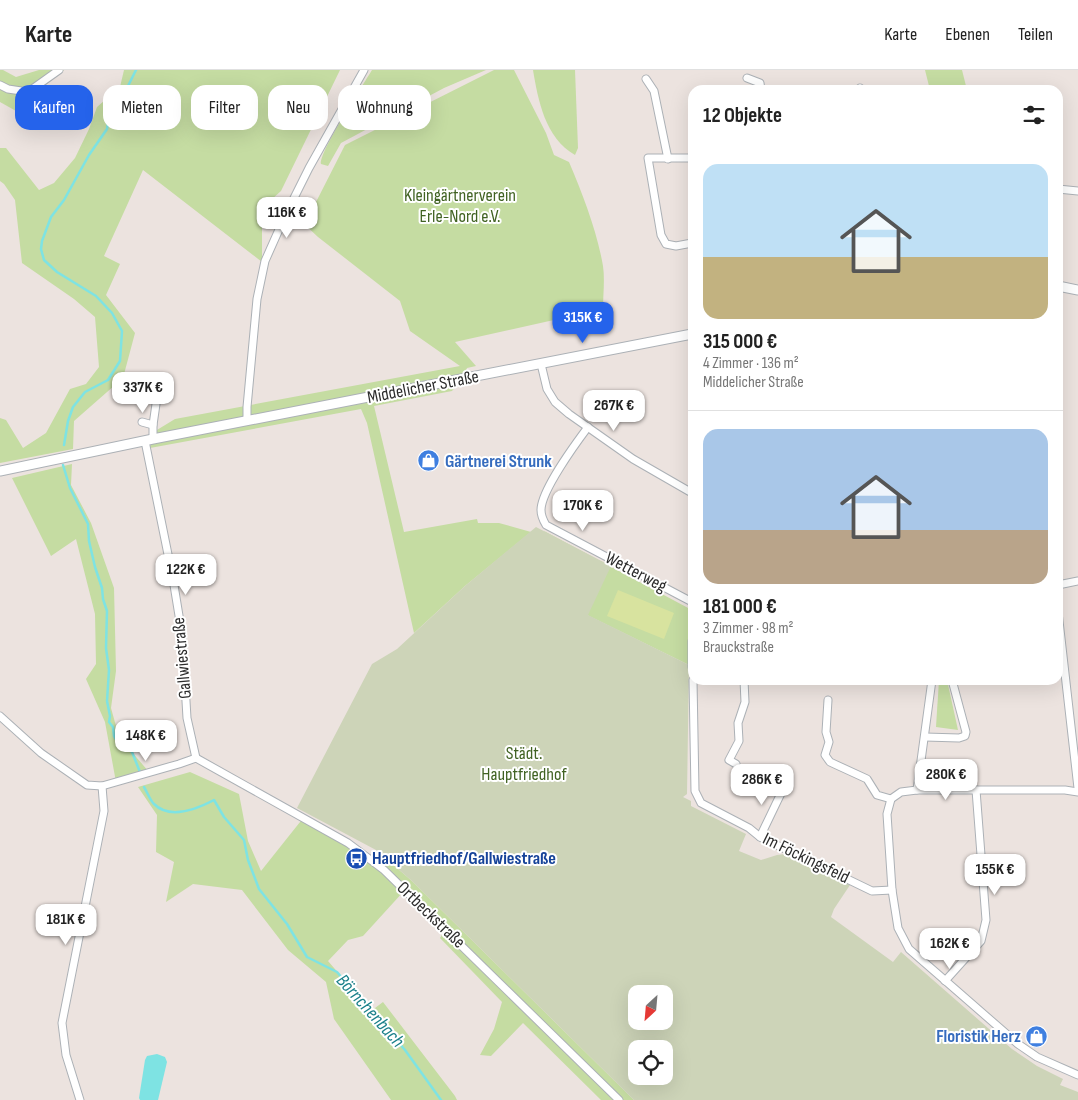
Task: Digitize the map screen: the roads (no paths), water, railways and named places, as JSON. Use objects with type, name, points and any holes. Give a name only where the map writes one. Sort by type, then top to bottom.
[{"type":"street","points":[[0,85],[13,90],[28,92],[59,70]]},
{"type":"street","points":[[247,421],[257,299],[265,261],[309,168],[364,70]]},
{"type":"street","points":[[747,78],[760,85]]},
{"type":"street","points":[[646,79],[654,91],[668,159]]},
{"type":"street","points":[[688,158],[648,158],[661,235],[666,244],[676,246],[688,244]]},
{"type":"street","points":[[1063,190],[1078,191]]},
{"type":"street","points":[[1063,287],[1078,290]]},
{"type":"street","name":"Middelicher Straße","points":[[0,471],[688,335]]},
{"type":"street","points":[[542,364],[547,389],[555,402],[633,459],[688,491]]},
{"type":"street","points":[[149,440],[158,390]]},
{"type":"street","points":[[142,422],[153,425]]},
{"type":"street","name":"Wetterweg","points":[[588,427],[571,449],[557,472],[543,501],[541,509],[542,519],[546,524],[688,600]]},
{"type":"street","name":"Gallwiestraße","points":[[149,440],[182,634],[187,718],[196,758]]},
{"type":"street","points":[[1063,584],[1078,580]]},
{"type":"street","points":[[828,700],[826,732],[829,742],[825,755],[830,762],[867,779],[877,795],[891,798],[901,792],[917,790],[1078,790],[1063,656]]},
{"type":"street","name":"Im Föckingsfeld","points":[[693,685],[695,791],[701,803],[749,828],[760,837],[872,891],[892,890]]},
{"type":"street","points":[[736,764],[729,760],[739,740],[738,723],[745,702],[744,685]]},
{"type":"street","points":[[917,790],[931,685]]},
{"type":"street","points":[[925,737],[959,738],[965,736],[966,732],[953,685]]},
{"type":"street","points":[[0,716],[41,753],[87,785],[102,786],[196,758]]},
{"type":"street","name":"Ortbeckstraße","points":[[196,758],[348,843],[384,870],[619,1100]]},
{"type":"street","points":[[760,837],[785,785]]},
{"type":"street","points":[[80,1100],[66,1055],[62,1023],[104,811],[102,786]]},
{"type":"street","points":[[945,981],[981,941],[986,920],[976,790]]},
{"type":"street","points":[[891,798],[887,814],[892,890],[898,928],[909,950],[1018,1044],[1037,1057],[1078,1075]]},
{"type":"water","points":[[157,1054],[165,1057],[167,1062],[158,1100],[140,1100],[145,1060],[147,1056]]},
{"type":"waterway","points":[[64,445],[68,421],[73,407],[85,392],[108,380],[120,361],[122,331],[112,313],[96,296],[57,272],[44,260],[41,249],[42,241],[51,217],[64,200],[89,155],[107,129],[113,105],[124,94],[136,70]]},
{"type":"waterway","points":[[63,465],[70,488],[88,524],[89,541],[107,611],[106,648],[109,670],[107,701],[110,716],[109,722],[113,727],[114,736],[117,741],[132,752],[140,772]]},
{"type":"waterway","name":"Börnchenbach","points":[[144,787],[154,804],[160,809],[168,811],[184,811],[200,807],[214,800],[224,817],[244,840],[248,860],[259,889],[287,924],[307,957],[337,972],[405,1050],[441,1100]]},
{"type":"place","name":"Gärtnerei Strunk","points":[[429,461]]},
{"type":"place","name":"Hauptfriedhof/Gallwiestraße","points":[[356,858]]},
{"type":"place","name":"Floristik Herz","points":[[1037,1036]]},
{"type":"park label","name":"Kleingärtnerverein Erle-Nord e.V.","points":[[460,205]]},
{"type":"park label","name":"Städt. Hauptfriedhof","points":[[524,763]]}]
